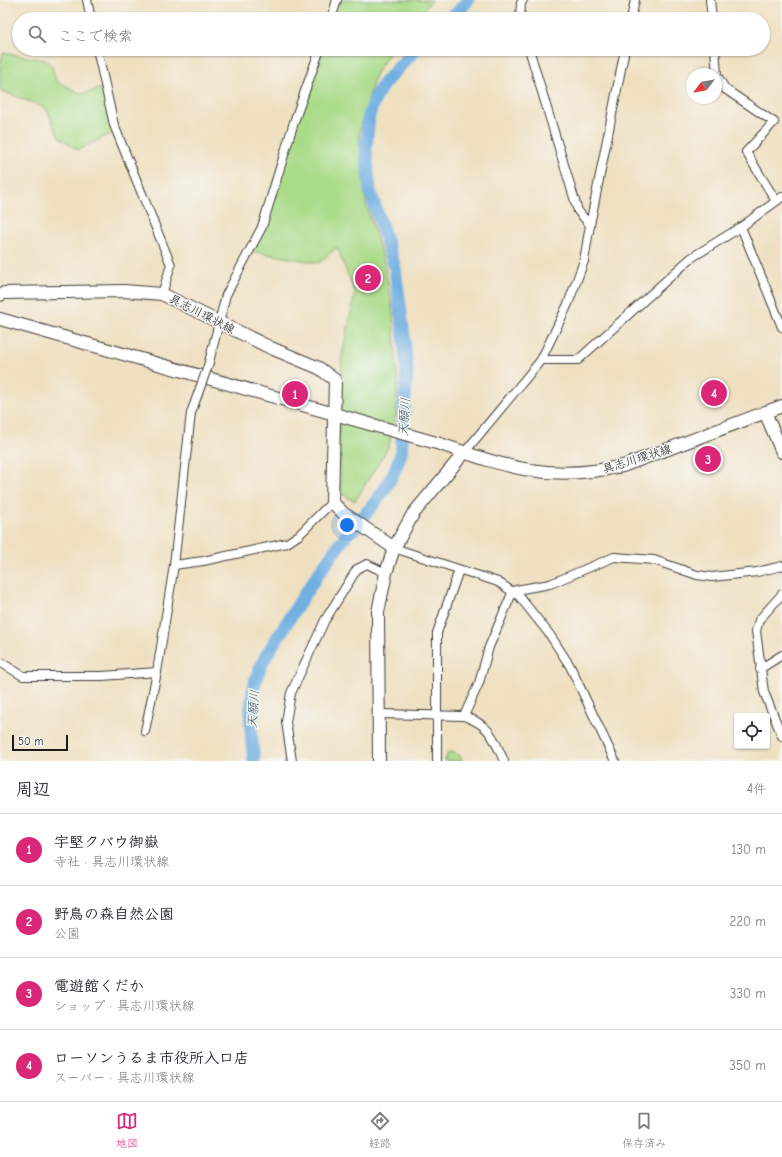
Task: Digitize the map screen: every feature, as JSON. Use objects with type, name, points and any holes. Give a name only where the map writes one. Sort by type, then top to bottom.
[{"type":"main road","name":"具志川環状線","points":[[0,295],[4,293],[124,290],[162,294],[271,348],[320,368],[335,380],[332,502]]},
{"type":"main road","name":"具志川環状線","points":[[0,319],[440,444],[492,463],[543,473],[569,474],[596,472],[623,466],[651,457],[782,406]]},
{"type":"main road","points":[[765,412],[782,452]]},
{"type":"main road","points":[[379,761],[378,612],[386,573],[394,548],[413,514],[464,453]]},
{"type":"main road","points":[[332,502],[343,513],[394,548]]},
{"type":"street","points":[[87,0],[90,12]]},
{"type":"street","points":[[333,12],[337,0]]},
{"type":"street","points":[[520,12],[521,3],[523,0]]},
{"type":"street","points":[[632,12],[635,0]]},
{"type":"street","points":[[710,0],[711,12]]},
{"type":"street","points":[[99,56],[114,125],[171,265],[162,294]]},
{"type":"street","points":[[145,731],[158,672],[174,565],[191,413],[208,366],[220,324],[226,295],[262,227],[294,122],[318,56]]},
{"type":"street","points":[[531,56],[578,211],[590,225]]},
{"type":"street","points":[[464,453],[541,360],[568,304],[584,261],[625,56]]},
{"type":"street","points":[[541,360],[578,360],[691,258],[741,227],[779,199],[746,152],[774,122],[725,89],[718,75],[716,56]]},
{"type":"street","points":[[741,227],[782,327]]},
{"type":"street","points":[[174,565],[203,561],[287,543],[299,535],[332,502]]},
{"type":"street","points":[[394,548],[402,552],[436,561],[498,582],[513,591],[531,610],[560,649],[580,684],[615,761]]},
{"type":"street","points":[[513,591],[550,584],[614,557],[654,560],[697,575],[712,577],[758,572],[782,566]]},
{"type":"street","points":[[292,761],[286,722],[291,693],[325,620],[357,569],[367,564],[386,573]]},
{"type":"street","points":[[438,761],[437,633],[459,570]]},
{"type":"street","points":[[464,716],[478,683],[489,647],[513,591]]},
{"type":"street","points":[[782,594],[758,623],[757,641],[760,669],[767,703],[782,736]]},
{"type":"street","points":[[760,669],[782,655]]},
{"type":"street","points":[[0,662],[23,676],[102,676],[158,672]]},
{"type":"street","points":[[379,714],[464,716],[474,720],[490,730],[504,761]]},
{"type":"green space","points":[[337,0],[432,0],[422,12],[333,12]]},
{"type":"green space","points":[[3,53],[12,54],[12,56],[46,60],[52,66],[56,81],[82,94],[106,87],[117,131],[78,150],[59,137],[46,108],[0,90],[0,65]]},
{"type":"green space","points":[[318,56],[387,56],[375,75],[359,133],[366,204],[383,258],[392,304],[398,382],[396,414],[389,446],[355,501],[341,494],[339,439],[342,356],[355,293],[337,247],[319,263],[250,251]]},
{"type":"green space","points":[[453,752],[460,756],[462,761],[445,761],[448,753]]},
{"type":"waterway","name":"天願川","points":[[458,12],[468,0]]},
{"type":"waterway","name":"天願川","points":[[254,761],[251,732],[251,701],[257,675],[263,661],[322,568],[348,533],[366,514],[383,491],[392,476],[401,453],[407,372],[404,337],[395,268],[370,191],[366,150],[369,115],[377,94],[384,83],[409,56]]},
{"type":"place","name":"野鳥の森自然公園","points":[[368,278]]},
{"type":"place","name":"ローソンうるま市役所入口店","points":[[714,393]]},
{"type":"place","name":"宇堅クバウ御嶽","points":[[295,394]]},
{"type":"place","name":"電遊館くだか","points":[[708,459]]}]
